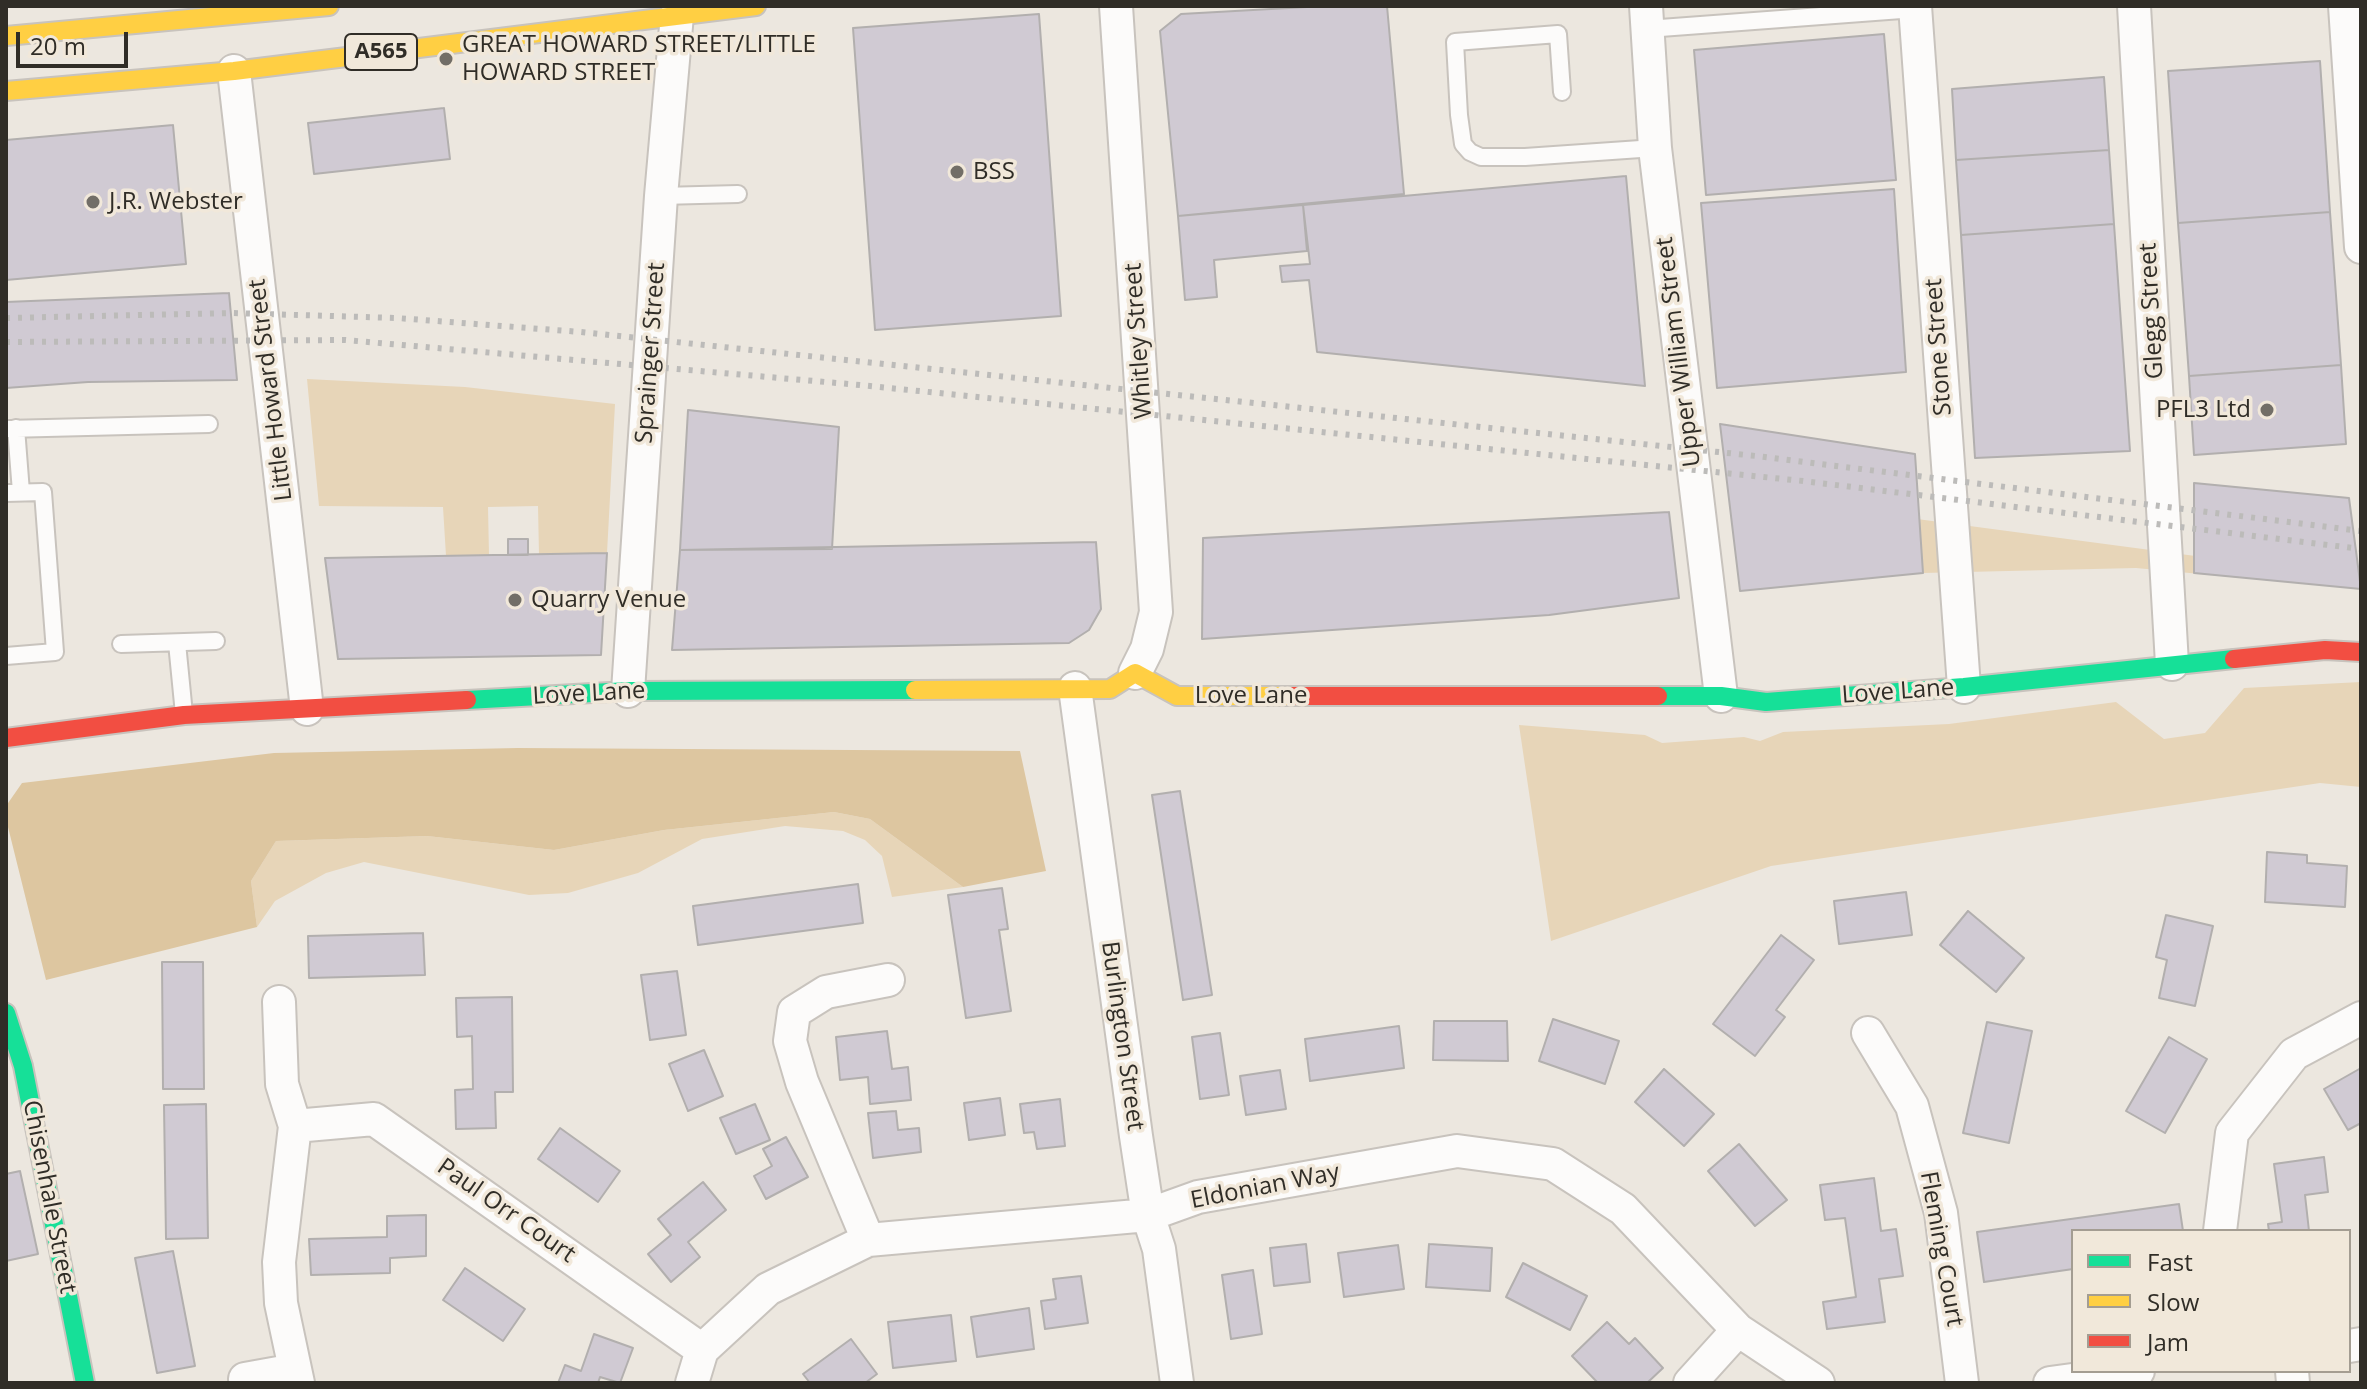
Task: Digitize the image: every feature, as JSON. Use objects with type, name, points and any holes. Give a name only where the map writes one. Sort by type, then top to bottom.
[{"type":"main road","name":"A565","points":[[6,36],[248,10],[329,6]]},
{"type":"main road","name":"A565","points":[[6,91],[234,71],[756,6]]},
{"type":"main road","name":"Love Lane","points":[[6,738],[184,715],[628,691],[1110,689],[1135,673],[1177,696],[1721,696],[1766,702],[1964,687],[2325,650],[2361,652]]},
{"type":"main road","name":"Chisenhale Street","points":[[6,1013],[23,1066],[85,1383]]},
{"type":"street","name":"Whitley Street","points":[[1116,6],[1156,612],[1147,649],[1135,673]]},
{"type":"street","name":"Glegg Street","points":[[2134,6],[2172,664]]},
{"type":"street","points":[[2345,6],[2361,247]]},
{"type":"street","name":"Stone Street","points":[[1915,8],[1964,687]]},
{"type":"street","name":"Sprainger Street","points":[[628,691],[661,196],[677,15]]},
{"type":"street","name":"Upper William Street","points":[[1647,18],[1655,148],[1721,696]]},
{"type":"street","name":"Little Howard Street","points":[[234,71],[307,709]]},
{"type":"street","name":"Burlington Street","points":[[1075,688],[1148,1215],[1159,1249],[1177,1383]]},
{"type":"street","points":[[868,1240],[802,1082],[790,1041],[794,1012],[815,998],[826,992],[888,980]]},
{"type":"street","points":[[245,1379],[296,1376],[281,1303],[279,1262],[295,1126],[282,1084],[279,1002]]},
{"type":"street","points":[[2220,1229],[2232,1133],[2294,1054],[2361,1018]]},
{"type":"street","name":"Fleming Court","points":[[1868,1033],[1912,1106],[1941,1213],[1962,1383]]},
{"type":"street","name":"Paul Orr Court","points":[[295,1126],[374,1119],[702,1350]]},
{"type":"street","name":"Eldonian Way","points":[[702,1350],[768,1289],[868,1240],[1148,1215],[1198,1197],[1457,1151],[1553,1164],[1623,1209],[1738,1330],[1818,1383]]},
{"type":"street","points":[[1690,1383],[1738,1330]]},
{"type":"street","points":[[692,1383],[702,1350]]},
{"type":"street","points":[[2050,1383],[2123,1373]]},
{"type":"lane","points":[[1647,18],[1915,8]]},
{"type":"lane","points":[[1562,92],[1558,34],[1455,42],[1463,144],[1470,152],[1481,157],[1525,157],[1655,148]]},
{"type":"lane","points":[[661,196],[738,194]]},
{"type":"lane","points":[[6,656],[55,652],[43,492],[13,493],[11,428],[209,424]]},
{"type":"lane","points":[[121,644],[216,641]]},
{"type":"lane","points":[[177,643],[184,715]]},
{"type":"shaded area","points":[[307,379],[465,387],[615,404],[607,553],[539,555],[538,506],[488,507],[489,555],[446,556],[443,507],[319,506]]},
{"type":"shaded area","points":[[1732,519],[1917,519],[2361,578],[2361,589],[2136,568],[1923,573],[1740,591]]},
{"type":"shaded area","points":[[2361,682],[2361,787],[2320,783],[1771,866],[1551,941],[1519,725],[1645,735],[1662,743],[1744,737],[1760,741],[1783,732],[1949,724],[2116,702],[2164,739],[2205,733],[2244,688]]},
{"type":"shaded area","points":[[518,748],[1020,751],[1046,871],[963,887],[870,819],[834,812],[664,830],[554,850],[427,836],[276,841],[251,881],[257,927],[46,980],[6,819],[6,806],[22,783],[274,753]]},
{"type":"shaded area","points":[[834,812],[870,819],[963,887],[892,897],[882,856],[865,840],[843,831],[785,826],[702,839],[638,873],[568,893],[529,895],[364,862],[326,873],[275,901],[257,927],[251,881],[276,841],[427,836],[554,850],[664,830]]},
{"type":"building","points":[[1325,6],[1387,6],[1404,194],[1178,216],[1160,31],[1181,14]]},
{"type":"building","name":"BSS","points":[[1039,14],[1061,316],[875,330],[853,28]]},
{"type":"building","points":[[1884,34],[1896,180],[1706,195],[1694,50]]},
{"type":"building","points":[[2320,61],[2330,212],[2178,223],[2168,71]]},
{"type":"building","points":[[2104,77],[2109,150],[1956,160],[1952,89]]},
{"type":"building","points":[[444,108],[450,159],[314,174],[308,123]]},
{"type":"building","name":"J.R. Webster","points":[[173,125],[186,264],[6,280],[6,140]]},
{"type":"building","points":[[2109,150],[2114,224],[1961,235],[1956,160]]},
{"type":"building","points":[[1626,176],[1645,386],[1317,352],[1309,280],[1282,282],[1280,266],[1310,264],[1303,205]]},
{"type":"building","points":[[1894,189],[1906,372],[1717,388],[1701,203]]},
{"type":"building","points":[[1303,205],[1307,251],[1214,260],[1217,297],[1185,300],[1178,216]]},
{"type":"building","points":[[2330,212],[2341,365],[2189,376],[2178,223]]},
{"type":"building","points":[[2114,224],[2130,451],[1975,458],[1961,235]]},
{"type":"building","points":[[229,293],[237,380],[88,382],[6,388],[6,302]]},
{"type":"building","name":"PFL3 Ltd","points":[[2341,365],[2346,444],[2194,455],[2189,376]]},
{"type":"building","points":[[688,410],[839,427],[832,549],[680,550]]},
{"type":"building","points":[[1720,424],[1915,454],[1923,573],[1740,591]]},
{"type":"building","points":[[2194,483],[2349,498],[2361,589],[2194,573]]},
{"type":"building","points":[[1669,512],[1679,598],[1549,615],[1202,639],[1203,538]]},
{"type":"building","points":[[508,539],[528,539],[528,555],[508,555]]},
{"type":"building","points":[[1096,542],[1101,609],[1089,630],[1069,643],[672,650],[680,550]]},
{"type":"building","points":[[607,553],[601,655],[338,659],[325,558]]},
{"type":"building","points":[[1180,791],[1212,995],[1183,1000],[1152,795]]},
{"type":"building","points":[[2267,852],[2307,855],[2307,863],[2347,866],[2345,907],[2265,902]]},
{"type":"building","points":[[858,884],[863,923],[698,945],[693,906]]},
{"type":"building","points":[[1002,888],[1008,929],[999,930],[1011,1011],[966,1018],[948,895]]},
{"type":"building","points":[[1906,892],[1912,935],[1839,944],[1834,901]]},
{"type":"building","points":[[1968,911],[2024,958],[1996,992],[1940,945]]},
{"type":"building","points":[[2166,915],[2213,926],[2195,1006],[2159,998],[2167,960],[2156,957]]},
{"type":"building","points":[[423,933],[425,975],[309,978],[308,936]]},
{"type":"building","points":[[1781,935],[1814,960],[1776,1010],[1785,1017],[1755,1056],[1713,1024]]},
{"type":"building","points":[[162,962],[203,962],[204,1089],[163,1089]]},
{"type":"building","points":[[677,971],[686,1035],[650,1040],[641,975]]},
{"type":"building","points":[[512,997],[513,1092],[495,1092],[496,1128],[456,1129],[455,1090],[473,1089],[472,1036],[457,1037],[456,998]]},
{"type":"building","points":[[1553,1019],[1619,1041],[1605,1084],[1539,1061]]},
{"type":"building","points":[[1434,1021],[1507,1021],[1508,1061],[1433,1060]]},
{"type":"building","points":[[1987,1022],[2032,1031],[2009,1143],[1963,1133]]},
{"type":"building","points":[[1399,1026],[1404,1068],[1310,1081],[1305,1039]]},
{"type":"building","points":[[887,1031],[892,1069],[908,1067],[911,1100],[870,1104],[868,1077],[840,1080],[836,1037]]},
{"type":"building","points":[[1220,1033],[1229,1095],[1200,1099],[1192,1037]]},
{"type":"building","points":[[2169,1037],[2207,1059],[2165,1133],[2126,1111]]},
{"type":"building","points":[[704,1050],[723,1096],[688,1111],[669,1064]]},
{"type":"building","points":[[2361,1068],[2361,1123],[2348,1130],[2324,1089]]},
{"type":"building","points":[[1664,1069],[1714,1114],[1684,1146],[1635,1102]]},
{"type":"building","points":[[1280,1070],[1286,1109],[1246,1115],[1240,1076]]},
{"type":"building","points":[[1000,1098],[1005,1135],[969,1140],[964,1103]]},
{"type":"building","points":[[1060,1099],[1065,1146],[1037,1149],[1034,1132],[1024,1133],[1020,1104]]},
{"type":"building","points":[[206,1104],[208,1238],[166,1239],[164,1105]]},
{"type":"building","points":[[755,1104],[770,1140],[736,1154],[720,1118]]},
{"type":"building","points":[[896,1111],[898,1130],[919,1128],[921,1152],[873,1158],[868,1113]]},
{"type":"building","points":[[560,1128],[620,1171],[598,1202],[538,1159]]},
{"type":"building","points":[[786,1137],[808,1177],[766,1199],[754,1176],[772,1166],[763,1149]]},
{"type":"building","points":[[1739,1144],[1787,1200],[1755,1226],[1708,1171]]},
{"type":"building","points":[[2324,1157],[2328,1192],[2305,1195],[2309,1229],[2269,1229],[2268,1224],[2282,1222],[2274,1164]]},
{"type":"building","points":[[20,1171],[38,1254],[6,1261],[6,1174]]},
{"type":"building","points":[[1874,1178],[1881,1231],[1896,1229],[1903,1276],[1879,1279],[1885,1322],[1827,1329],[1823,1302],[1856,1297],[1845,1218],[1825,1220],[1820,1185]]},
{"type":"building","points":[[703,1182],[726,1210],[688,1242],[700,1257],[671,1282],[648,1254],[671,1235],[658,1219]]},
{"type":"building","points":[[2179,1204],[2183,1229],[2071,1229],[2071,1269],[1984,1282],[1977,1232]]},
{"type":"building","points":[[426,1215],[426,1256],[390,1258],[390,1273],[311,1275],[309,1239],[387,1237],[387,1216]]},
{"type":"building","points":[[1306,1244],[1310,1282],[1274,1286],[1270,1248]]},
{"type":"building","points":[[1429,1244],[1492,1248],[1490,1291],[1426,1287]]},
{"type":"building","points":[[1398,1245],[1404,1289],[1344,1297],[1338,1253]]},
{"type":"building","points":[[173,1251],[195,1366],[157,1373],[135,1258]]},
{"type":"building","points":[[1523,1263],[1587,1296],[1570,1330],[1506,1297]]},
{"type":"building","points":[[465,1268],[525,1309],[503,1341],[443,1300]]},
{"type":"building","points":[[1253,1270],[1262,1334],[1231,1339],[1222,1275]]},
{"type":"building","points":[[1081,1276],[1088,1323],[1045,1329],[1041,1301],[1056,1299],[1053,1279]]},
{"type":"building","points":[[1029,1308],[1034,1349],[977,1357],[971,1317]]},
{"type":"building","points":[[951,1315],[956,1361],[893,1368],[888,1322]]},
{"type":"building","points":[[1607,1322],[1629,1344],[1635,1338],[1663,1368],[1647,1383],[1598,1383],[1572,1356]]},
{"type":"building","points":[[594,1334],[633,1348],[620,1383],[600,1377],[598,1383],[558,1383],[565,1365],[581,1371]]},
{"type":"building","points":[[851,1339],[877,1374],[865,1383],[810,1383],[803,1374]]},
{"type":"railway","points":[[6,318],[232,313],[397,318],[581,332],[1756,456],[2361,531]]},
{"type":"railway","points":[[6,342],[345,340],[860,385],[1803,481],[2361,549]]},
{"type":"traffic: fast","points":[[1658,696],[1721,696],[1766,702],[1964,687],[2234,659]]},
{"type":"traffic: fast","points":[[467,700],[628,691],[915,690]]},
{"type":"traffic: fast","points":[[6,1013],[23,1066],[85,1383]]},
{"type":"traffic: slow","points":[[6,36],[329,6]]},
{"type":"traffic: slow","points":[[6,91],[234,71],[756,6]]},
{"type":"traffic: slow","points":[[915,690],[1110,689],[1135,673],[1177,696],[1290,696]]},
{"type":"traffic: jam","points":[[2234,659],[2325,650],[2361,652]]},
{"type":"traffic: jam","points":[[1290,696],[1658,696]]},
{"type":"traffic: jam","points":[[6,738],[184,715],[467,700]]},
{"type":"place","name":"GREAT HOWARD STREET/LITTLE HOWARD STREET","points":[[446,59]]},
{"type":"place","name":"BSS","points":[[957,172]]},
{"type":"place","name":"J.R. Webster","points":[[93,202]]},
{"type":"place","name":"PFL3 Ltd","points":[[2267,410]]},
{"type":"place","name":"Quarry Venue","points":[[515,600]]}]
